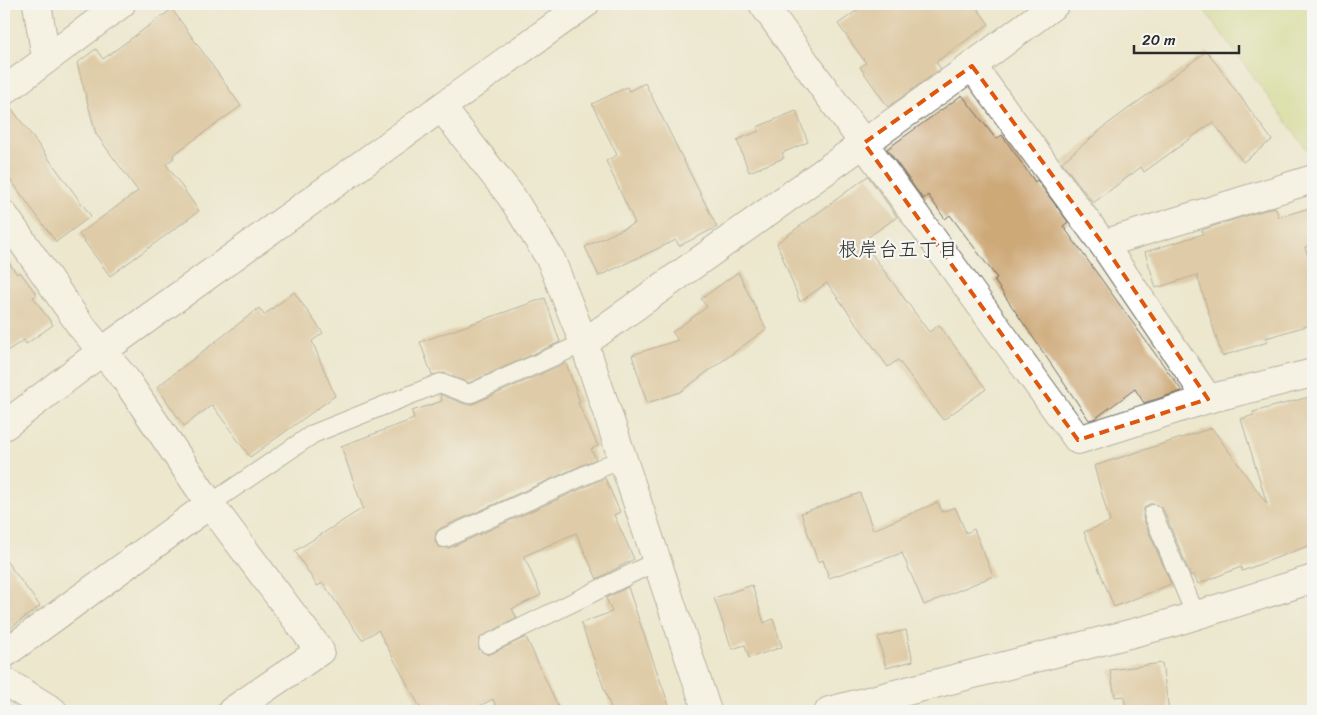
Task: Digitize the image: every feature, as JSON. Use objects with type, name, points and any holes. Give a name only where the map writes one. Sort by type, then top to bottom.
[{"type":"street","points":[[37,4],[46,58]]},
{"type":"street","points":[[4,91],[121,4]]},
{"type":"street","points":[[4,426],[101,352],[585,4]]},
{"type":"street","points":[[763,4],[1078,440],[1208,399],[1313,373]]},
{"type":"street","points":[[584,343],[972,66],[1055,4]]},
{"type":"street","points":[[972,66],[1104,244],[1208,399]]},
{"type":"street","points":[[442,108],[511,196],[551,260],[584,343],[707,711]]},
{"type":"street","points":[[1104,244],[1313,179]]},
{"type":"street","points":[[4,215],[101,352],[126,380],[210,504],[320,651],[232,711]]},
{"type":"street","points":[[4,654],[210,504]]},
{"type":"street","points":[[829,711],[1196,616],[1313,579]]},
{"type":"street","points":[[4,681],[53,711]]},
{"type":"lane","points":[[210,504],[313,434],[440,383],[469,394],[584,343]]},
{"type":"lane","points":[[445,538],[623,458]]},
{"type":"lane","points":[[1153,514],[1196,616]]},
{"type":"lane","points":[[488,644],[657,562]]},
{"type":"highlighted area","points":[[972,66],[1103,244],[1208,399],[1078,440],[864,143]]},
{"type":"green space","points":[[1200,4],[1313,4],[1313,155],[1311,155]]},
{"type":"building","points":[[866,4],[974,4],[989,24],[936,62],[941,69],[888,107],[860,67],[866,63],[838,24]]},
{"type":"building","points":[[172,9],[241,106],[173,155],[174,158],[166,164],[199,211],[110,276],[79,234],[138,191],[96,134],[77,63],[96,49],[103,59]]},
{"type":"building","points":[[1207,51],[1272,140],[1243,162],[1213,122],[1144,172],[1141,167],[1093,203],[1062,162],[1109,123]]},
{"type":"building","points":[[645,83],[717,227],[679,246],[676,240],[599,276],[585,247],[635,223],[606,161],[617,155],[592,104],[627,87],[629,91]]},
{"type":"building","points":[[962,95],[996,139],[1002,135],[1035,182],[1037,180],[1068,222],[1063,226],[1182,391],[1144,403],[1135,389],[1096,418],[1089,420],[994,280],[997,278],[950,215],[945,219],[928,195],[923,199],[887,149]]},
{"type":"building","points":[[9,105],[91,216],[56,242],[4,171],[4,106]]},
{"type":"building","points":[[796,111],[808,142],[782,153],[784,158],[749,172],[737,140],[759,131],[757,127]]},
{"type":"building","points":[[868,176],[897,217],[864,240],[873,252],[871,253],[929,332],[939,325],[986,389],[943,420],[898,360],[888,367],[827,283],[800,302],[777,243]]},
{"type":"building","points":[[1275,207],[1279,217],[1313,207],[1313,244],[1305,247],[1313,274],[1313,324],[1266,338],[1268,342],[1222,356],[1197,275],[1156,288],[1145,252],[1203,234],[1202,230]]},
{"type":"building","points":[[4,255],[17,274],[20,272],[37,295],[33,297],[53,325],[26,344],[24,340],[4,353]]},
{"type":"building","points":[[738,272],[766,329],[680,392],[647,403],[632,355],[678,340],[672,332],[707,307],[701,299]]},
{"type":"building","points":[[294,292],[323,333],[312,341],[335,396],[250,457],[212,405],[184,426],[157,387],[259,308],[264,315]]},
{"type":"building","points":[[545,298],[560,342],[469,383],[444,373],[432,375],[420,342]]},
{"type":"building","points":[[566,363],[580,402],[578,403],[598,446],[591,449],[596,459],[441,528],[436,532],[435,542],[439,547],[449,548],[605,478],[620,512],[614,515],[634,559],[597,579],[576,533],[524,556],[541,595],[512,609],[517,618],[479,639],[479,649],[488,655],[526,637],[560,711],[498,711],[493,699],[470,711],[422,711],[378,630],[362,640],[323,583],[317,586],[295,551],[363,508],[341,446],[414,419],[412,411],[442,401],[440,394],[465,404],[473,404]]},
{"type":"building","points":[[1313,396],[1313,544],[1242,571],[1241,567],[1198,584],[1194,574],[1191,576],[1163,509],[1155,504],[1149,504],[1144,508],[1143,518],[1171,584],[1114,607],[1084,532],[1110,522],[1094,466],[1212,428],[1267,504],[1241,419],[1254,415],[1253,412]]},
{"type":"building","points":[[860,493],[873,530],[938,502],[942,512],[955,507],[966,533],[974,529],[993,576],[924,605],[902,553],[829,578],[823,560],[818,562],[801,513]]},
{"type":"building","points":[[4,558],[40,606],[4,633]]},
{"type":"building","points":[[752,585],[764,623],[773,619],[782,647],[749,658],[745,645],[732,649],[714,598]]},
{"type":"building","points":[[628,587],[671,711],[612,711],[581,623],[612,612],[606,598]]},
{"type":"building","points":[[906,630],[913,661],[886,668],[878,637]]},
{"type":"building","points":[[1162,663],[1169,711],[1126,711],[1124,696],[1115,697],[1110,670]]},
{"type":"district","name":"根岸台五丁目","points":[[898,249]]}]
